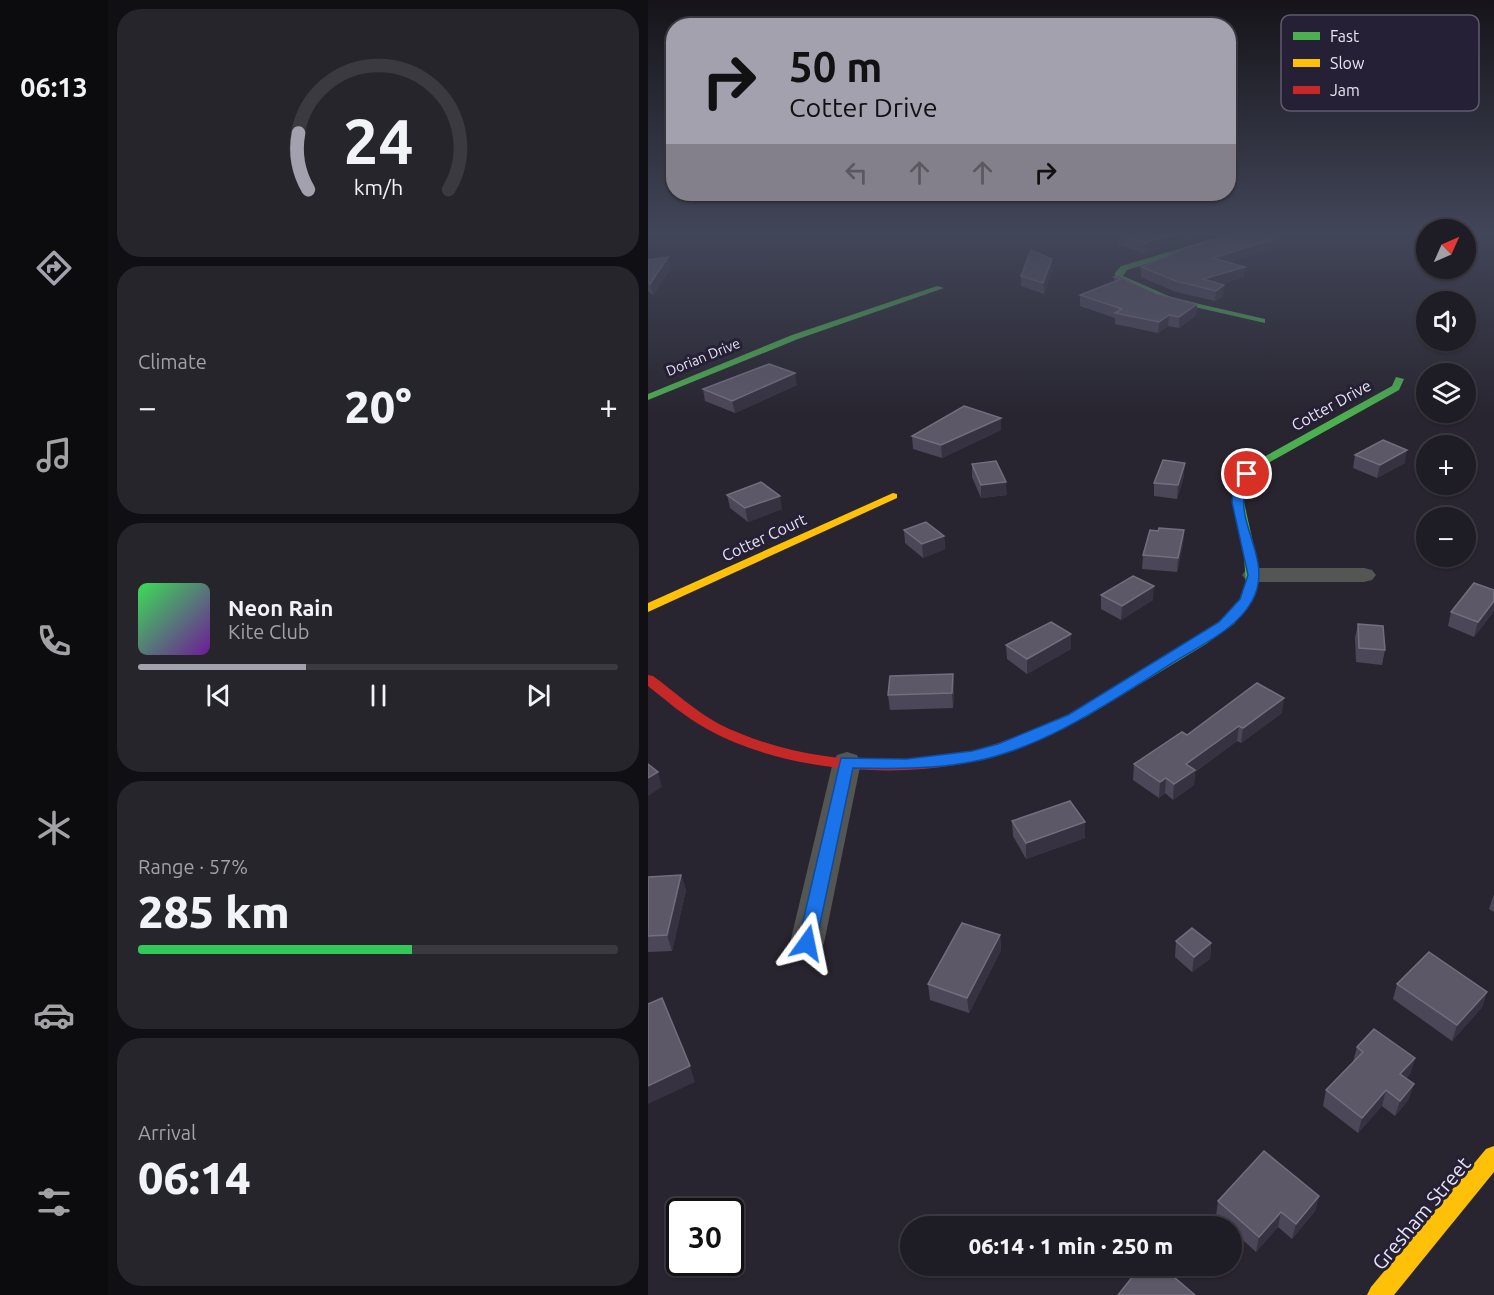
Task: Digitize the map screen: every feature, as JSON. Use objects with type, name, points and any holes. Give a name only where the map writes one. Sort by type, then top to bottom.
[{"type":"street","name":"Dorian Drive","points":[[648,397],[795,337],[921,294]]},
{"type":"street","points":[[1159,294],[1262,321]]},
{"type":"street","name":"Cotter Drive","points":[[1254,575],[1238,502],[1239,489],[1247,474],[1266,460],[1396,388],[1399,380]]},
{"type":"street","name":"Cotter Court","points":[[648,608],[893,496]]},
{"type":"street","points":[[648,679],[720,731],[776,751],[847,762],[906,764],[972,756],[1003,747],[1073,718],[1224,625],[1246,600],[1254,575],[1364,575]]},
{"type":"street","points":[[807,943],[847,762]]},
{"type":"street","name":"Gresham Street","points":[[1379,1295],[1494,1156]]},
{"type":"building","points":[[1159,294],[1197,304],[1179,317],[1169,315],[1159,322],[1115,313],[1122,309],[1080,295]]},
{"type":"building","points":[[769,364],[795,373],[732,401],[703,389]]},
{"type":"building","points":[[964,406],[1001,418],[941,445],[912,436]]},
{"type":"building","points":[[1383,440],[1407,450],[1380,465],[1355,455]]},
{"type":"building","points":[[1163,460],[1185,463],[1178,485],[1154,483]]},
{"type":"building","points":[[996,461],[1006,482],[981,485],[972,464]]},
{"type":"building","points":[[761,482],[780,496],[745,508],[727,495]]},
{"type":"building","points":[[926,522],[944,536],[922,544],[904,530]]},
{"type":"building","points":[[1159,528],[1184,530],[1178,558],[1143,555],[1150,530],[1158,531]]},
{"type":"building","points":[[1133,576],[1154,586],[1122,606],[1101,595]]},
{"type":"building","points":[[1474,583],[1494,590],[1494,601],[1478,622],[1451,612]]},
{"type":"building","points":[[1051,622],[1071,634],[1027,659],[1006,645]]},
{"type":"building","points":[[1358,624],[1383,626],[1385,650],[1359,648]]},
{"type":"building","points":[[953,674],[952,693],[888,695],[890,676]]},
{"type":"building","points":[[1257,683],[1284,698],[1243,728],[1239,726],[1186,764],[1195,770],[1174,784],[1166,778],[1160,782],[1134,764],[1182,732],[1187,735]]},
{"type":"building","points":[[648,764],[658,772],[648,778]]},
{"type":"building","points":[[1070,801],[1085,822],[1026,843],[1012,821]]},
{"type":"building","points":[[681,875],[667,935],[648,936],[648,877]]},
{"type":"building","points":[[962,923],[1000,935],[967,998],[928,984]]},
{"type":"building","points":[[1192,928],[1211,943],[1194,957],[1176,941]]},
{"type":"building","points":[[1429,952],[1487,992],[1457,1025],[1397,984]]},
{"type":"building","points":[[662,998],[690,1066],[648,1086],[648,1004]]},
{"type":"building","points":[[1374,1029],[1415,1058],[1400,1074],[1414,1084],[1400,1101],[1386,1090],[1362,1118],[1326,1090],[1363,1052],[1357,1047]]},
{"type":"building","points":[[1264,1151],[1319,1196],[1296,1224],[1281,1212],[1259,1237],[1242,1222],[1242,1216],[1235,1216],[1218,1201]]},
{"type":"building","points":[[1133,1276],[1173,1276],[1195,1295],[1118,1295]]},
{"type":"traffic: fast","points":[[648,397],[795,337],[921,294]]},
{"type":"traffic: fast","points":[[1157,294],[1207,309],[1262,321]]},
{"type":"traffic: fast","points":[[1021,741],[1081,714],[1201,641],[1229,621],[1247,599],[1252,585],[1250,556],[1238,502],[1239,489],[1243,480],[1266,460],[1396,388],[1399,379]]},
{"type":"traffic: slow","points":[[648,608],[893,496]]},
{"type":"traffic: slow","points":[[1379,1295],[1494,1156]]},
{"type":"traffic: jam","points":[[648,679],[705,722],[739,739],[767,748],[827,761],[858,764],[918,764],[965,758],[1021,741]]},
{"type":"route","points":[[807,943],[847,762],[906,764],[972,756],[1003,747],[1073,718],[1224,625],[1246,600],[1254,575],[1238,502],[1239,489],[1247,474]]}]
